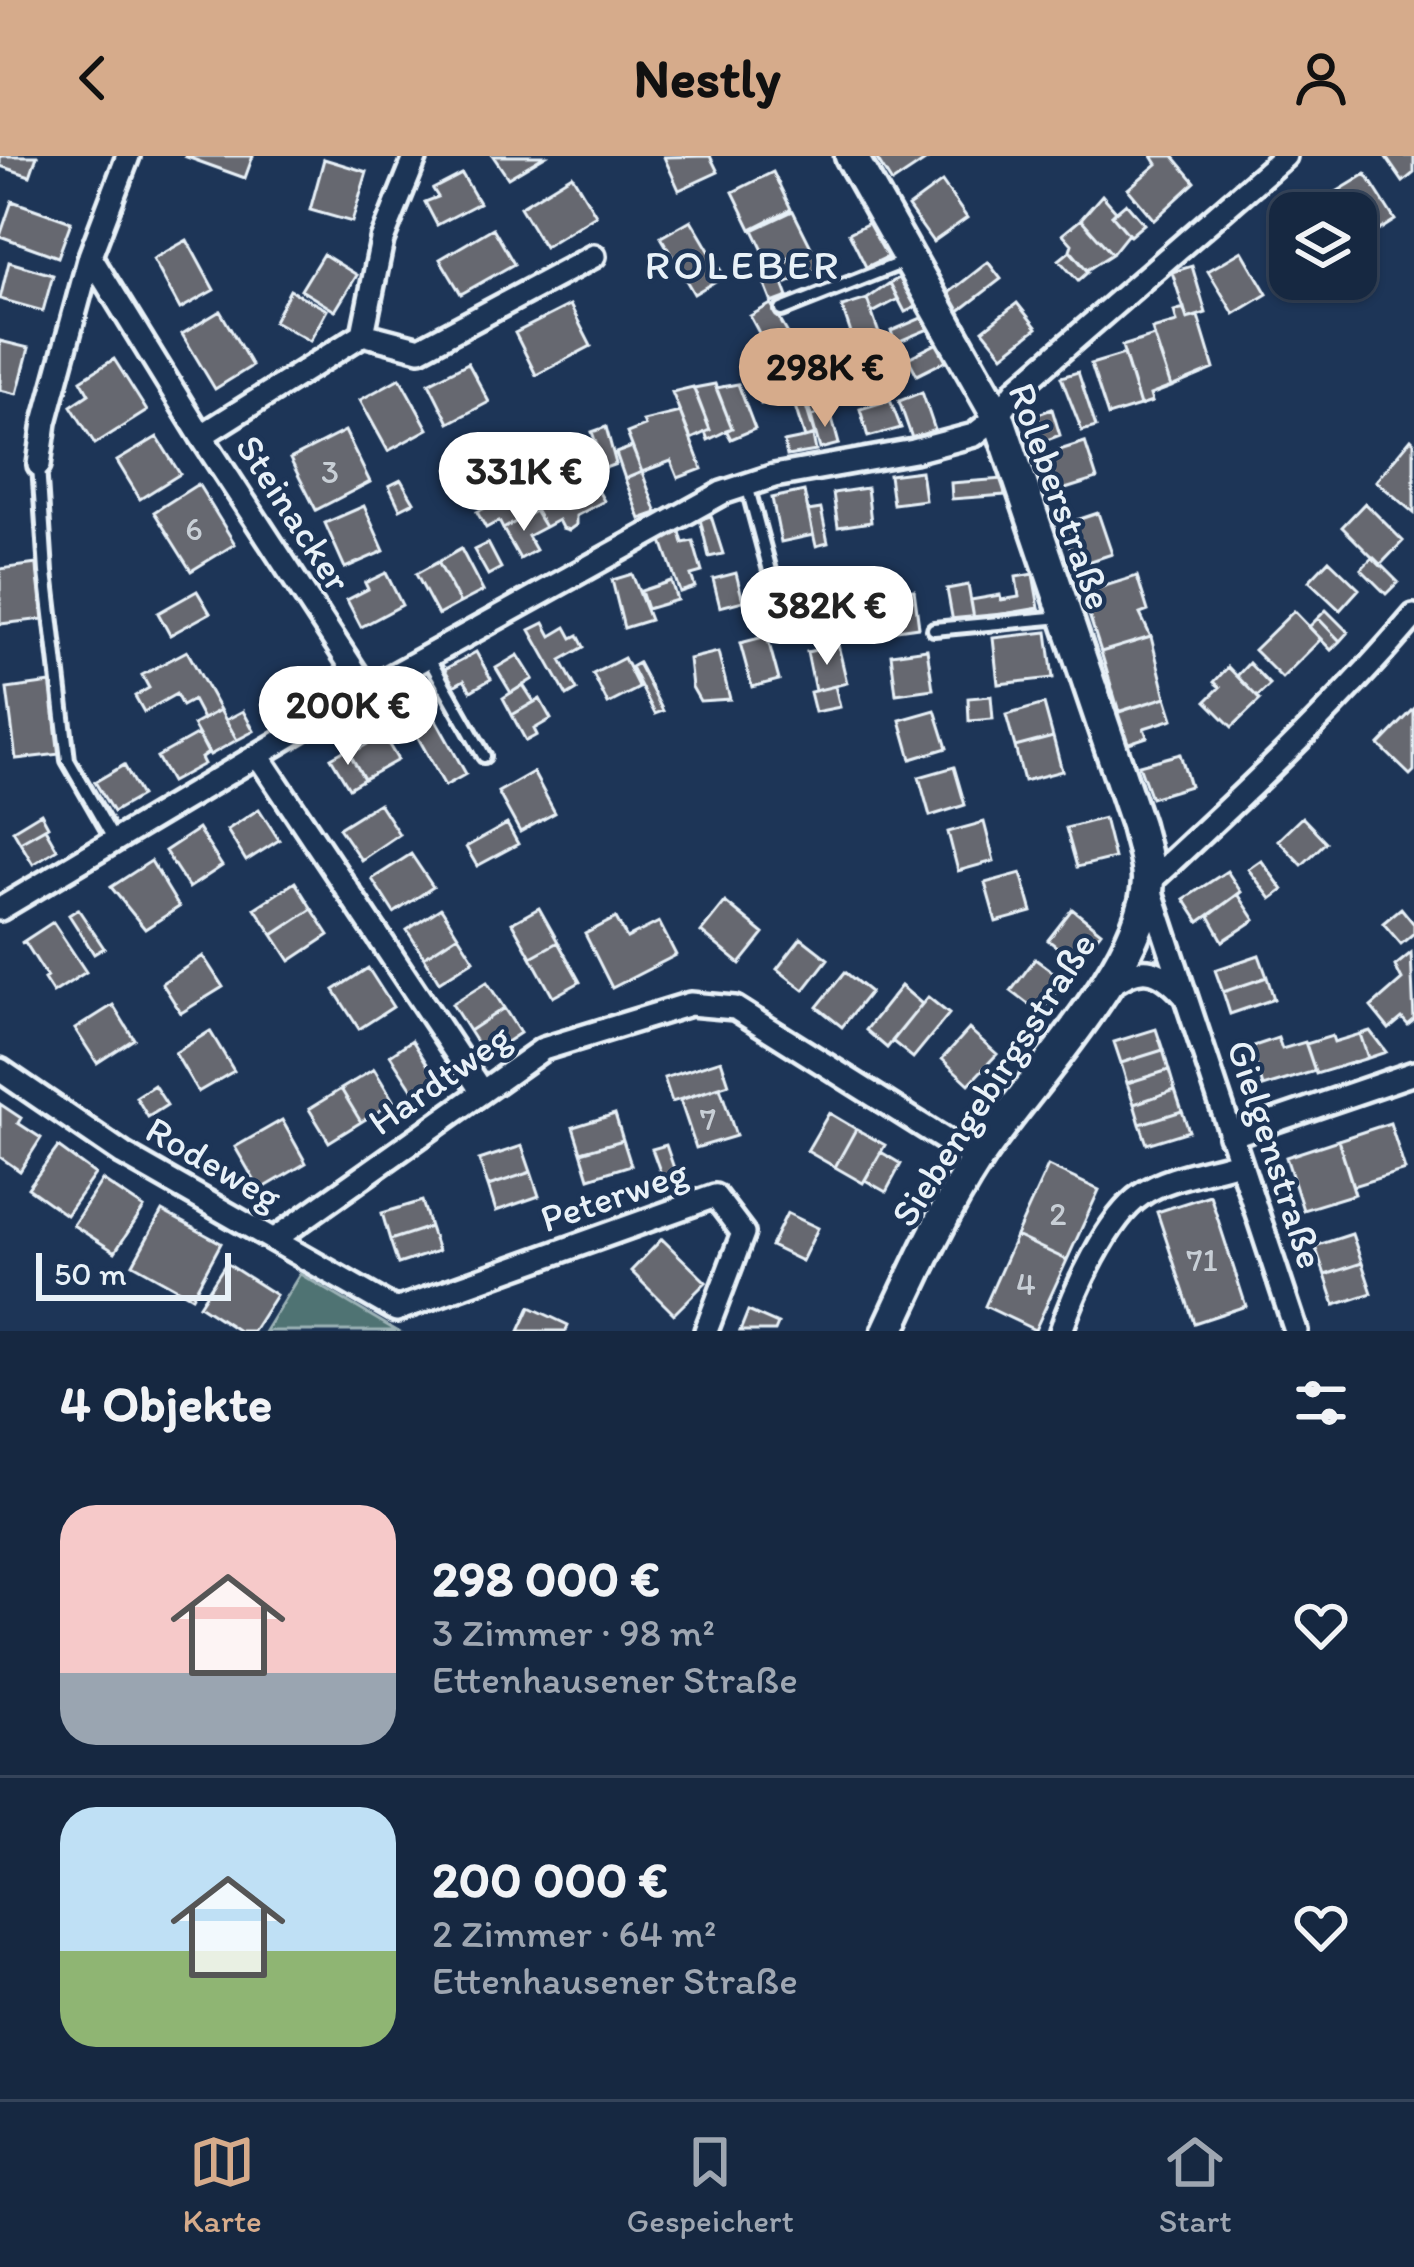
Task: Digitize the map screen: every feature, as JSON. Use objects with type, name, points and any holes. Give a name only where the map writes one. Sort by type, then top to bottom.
[{"type":"main road","name":"Roleberstraße","points":[[851,156],[998,416],[1137,825],[1148,883]]},
{"type":"main road","name":"Siebengebirgsstraße","points":[[888,1331],[976,1160],[1103,990],[1131,940],[1148,883]]},
{"type":"street","points":[[39,465],[45,422],[90,256],[128,156]]},
{"type":"street","points":[[416,156],[382,240],[363,334],[421,349],[594,256]]},
{"type":"street","points":[[0,909],[367,690],[722,493],[974,435],[998,416],[1017,388],[1285,156]]},
{"type":"street","name":"Steinacker","points":[[90,256],[367,690]]},
{"type":"street","name":"Steinacker","points":[[201,436],[363,334]]},
{"type":"street","name":"Siebengebirgsstraße","points":[[1148,883],[1297,742],[1414,616]]},
{"type":"street","points":[[259,757],[482,1092]]},
{"type":"street","name":"Gielgenstraße","points":[[1148,883],[1296,1331]]},
{"type":"street","name":"Gielgenstraße","points":[[1103,990],[1131,970],[1150,971],[1169,978],[1187,998]]},
{"type":"street","name":"Hardtweg","points":[[275,1239],[543,1049],[690,1004],[735,1008],[976,1160]]},
{"type":"street","name":"Rodeweg","points":[[0,1070],[123,1154],[396,1310]]},
{"type":"street","points":[[1230,1136],[1414,1073]]},
{"type":"street","points":[[1061,1331],[1100,1249],[1143,1192],[1238,1162]]},
{"type":"street","name":"Peterweg","points":[[396,1310],[715,1196],[743,1232],[706,1331]]},
{"type":"lane","points":[[782,310],[909,260]]},
{"type":"lane","points":[[39,465],[68,760],[116,842]]},
{"type":"lane","points":[[747,485],[780,608]]},
{"type":"lane","points":[[934,629],[1063,617]]},
{"type":"lane","points":[[428,657],[484,756]]},
{"type":"green space","points":[[300,1274],[397,1331],[265,1331]]},
{"type":"building","points":[[0,156],[37,156],[30,176],[0,166]]},
{"type":"building","points":[[184,156],[253,156],[245,178]]},
{"type":"building","points":[[493,156],[545,156],[508,178]]},
{"type":"building","points":[[710,156],[718,172],[679,190],[664,157]]},
{"type":"building","points":[[875,156],[925,156],[928,159],[892,183]]},
{"type":"building","points":[[1152,156],[1173,156],[1195,182],[1154,220],[1128,189],[1157,164]]},
{"type":"building","points":[[1385,156],[1414,156],[1414,173],[1403,182]]},
{"type":"building","points":[[324,159],[367,172],[352,222],[310,210]]},
{"type":"building","points":[[773,172],[791,209],[751,229],[733,192]]},
{"type":"building","points":[[462,174],[479,203],[437,225],[425,202],[438,197],[433,189]]},
{"type":"building","points":[[1366,174],[1395,220],[1377,231],[1377,192],[1336,192]]},
{"type":"building","points":[[572,175],[596,215],[544,247],[520,207]]},
{"type":"building","points":[[942,182],[967,218],[933,242],[908,207]]},
{"type":"building","points":[[1102,195],[1128,234],[1112,254],[1081,219]]},
{"type":"building","points":[[12,201],[71,222],[58,257],[0,236]]},
{"type":"building","points":[[1126,203],[1144,224],[1130,236],[1112,215]]},
{"type":"building","points":[[793,211],[811,247],[771,267],[753,230]]},
{"type":"building","points":[[1081,219],[1112,254],[1087,270],[1063,234]]},
{"type":"building","points":[[691,220],[724,276],[694,294],[661,237]]},
{"type":"building","points":[[873,221],[889,256],[866,267],[849,233]]},
{"type":"building","points":[[493,228],[514,264],[461,294],[440,259]]},
{"type":"building","points":[[187,240],[214,290],[180,309],[153,259]]},
{"type":"building","points":[[818,248],[826,265],[787,283],[779,266]]},
{"type":"building","points":[[1070,251],[1088,272],[1078,281],[1059,260]]},
{"type":"building","points":[[1242,251],[1267,294],[1234,314],[1208,271]]},
{"type":"building","points":[[323,254],[357,275],[335,311],[301,290]]},
{"type":"building","points":[[9,262],[53,275],[43,311],[0,299]]},
{"type":"building","points":[[988,262],[1001,279],[958,312],[946,295]]},
{"type":"building","points":[[1192,266],[1206,313],[1187,319],[1172,272]]},
{"type":"building","points":[[777,268],[788,297],[772,303],[761,275]]},
{"type":"building","points":[[903,276],[918,306],[905,312],[890,283]]},
{"type":"building","points":[[890,283],[898,299],[872,313],[867,299]]},
{"type":"building","points":[[290,290],[327,310],[310,341],[274,321]]},
{"type":"building","points":[[867,299],[884,348],[859,357],[842,307]]},
{"type":"building","points":[[1017,303],[1037,328],[1003,355],[983,330]]},
{"type":"building","points":[[771,304],[788,334],[766,346],[750,316]]},
{"type":"building","points":[[570,305],[591,346],[536,375],[515,333]]},
{"type":"building","points":[[1184,308],[1187,319],[1198,316],[1214,369],[1171,387],[1152,329],[1177,322],[1174,311]]},
{"type":"building","points":[[220,311],[252,366],[215,389],[182,334]]},
{"type":"building","points":[[926,316],[931,328],[895,343],[891,331]]},
{"type":"building","points":[[1154,336],[1171,387],[1150,395],[1152,402],[1140,406],[1122,346]]},
{"type":"building","points":[[0,341],[29,348],[17,394],[0,390]]},
{"type":"building","points":[[938,343],[947,360],[917,375],[908,358]]},
{"type":"building","points":[[890,349],[900,379],[881,385],[871,355]]},
{"type":"building","points":[[1124,354],[1140,406],[1108,416],[1091,364]]},
{"type":"building","points":[[114,359],[147,411],[95,444],[71,406],[89,394],[81,380]]},
{"type":"building","points":[[468,363],[489,402],[449,423],[429,383]]},
{"type":"building","points":[[793,368],[798,381],[784,386],[787,395],[761,404],[755,381]]},
{"type":"building","points":[[1078,372],[1096,427],[1082,431],[1061,377]]},
{"type":"building","points":[[820,377],[830,411],[811,416],[802,383]]},
{"type":"building","points":[[400,378],[428,429],[388,451],[360,400]]},
{"type":"building","points":[[715,384],[732,428],[708,440],[705,432],[710,430],[694,388]]},
{"type":"building","points":[[738,384],[755,429],[731,439],[726,430],[732,428],[716,388]]},
{"type":"building","points":[[693,387],[710,430],[691,439],[672,392]]},
{"type":"building","points":[[922,392],[935,430],[912,438],[899,401]]},
{"type":"building","points":[[803,397],[815,435],[805,438],[793,400]]},
{"type":"building","points":[[890,400],[901,428],[868,437],[860,409]]},
{"type":"building","points":[[1052,409],[1060,435],[1042,442],[1038,414]]},
{"type":"building","points":[[830,411],[839,444],[820,449],[811,416]]},
{"type":"building","points":[[680,412],[702,469],[678,478],[671,461],[642,472],[627,433],[645,426],[643,421]]},
{"type":"building","points":[[606,427],[616,464],[605,468],[592,432]]},
{"type":"building","points":[[345,431],[370,482],[316,510],[290,459]]},
{"type":"building","points":[[813,436],[816,451],[787,456],[784,442]]},
{"type":"building","points":[[157,437],[180,474],[140,499],[117,461]]},
{"type":"building","points":[[575,438],[604,501],[576,516],[576,525],[569,530],[558,520],[545,527],[514,474],[528,466],[533,475],[558,461],[553,451]]},
{"type":"building","points":[[1411,439],[1414,442],[1414,513],[1376,481]]},
{"type":"building","points":[[1085,442],[1097,479],[1059,491],[1047,454]]},
{"type":"building","points":[[632,447],[642,472],[625,479],[616,453]]},
{"type":"building","points":[[921,471],[925,500],[893,504],[889,475]]},
{"type":"building","points":[[642,472],[657,513],[640,519],[625,479]]},
{"type":"building","points":[[514,474],[535,511],[503,529],[499,521],[486,528],[477,512],[491,505],[483,490]]},
{"type":"building","points":[[1003,479],[1005,495],[952,499],[951,483]]},
{"type":"building","points":[[401,480],[414,502],[400,509],[389,486]]},
{"type":"building","points":[[198,484],[235,544],[191,571],[154,512]]},
{"type":"building","points":[[867,488],[871,522],[838,527],[833,493]]},
{"type":"building","points":[[804,491],[813,535],[781,542],[772,498]]},
{"type":"building","points":[[1365,503],[1403,541],[1380,565],[1342,527]]},
{"type":"building","points":[[364,506],[384,551],[345,568],[325,523]]},
{"type":"building","points":[[821,509],[828,543],[816,546],[808,511]]},
{"type":"building","points":[[535,511],[545,527],[528,536],[536,550],[520,559],[503,529]]},
{"type":"building","points":[[1098,513],[1112,554],[1076,566],[1062,525]]},
{"type":"building","points":[[711,516],[723,554],[709,557],[700,519]]},
{"type":"building","points":[[680,532],[683,543],[693,541],[702,572],[691,575],[695,587],[680,592],[661,538]]},
{"type":"building","points":[[488,543],[501,568],[488,575],[474,550]]},
{"type":"building","points":[[461,549],[483,591],[460,603],[438,562]]},
{"type":"building","points":[[1373,557],[1398,582],[1386,594],[1361,569]]},
{"type":"building","points":[[1329,560],[1359,589],[1340,610],[1309,581]]},
{"type":"building","points":[[438,562],[460,603],[438,615],[416,574]]},
{"type":"building","points":[[37,564],[44,619],[0,624],[0,569]]},
{"type":"building","points":[[386,573],[402,605],[361,627],[347,600],[368,589],[365,583]]},
{"type":"building","points":[[736,573],[743,601],[720,607],[713,579]]},
{"type":"building","points":[[632,574],[650,620],[624,628],[612,580]]},
{"type":"building","points":[[1033,574],[1039,608],[974,619],[971,600],[1019,597],[1016,577]]},
{"type":"building","points":[[1137,576],[1148,611],[1140,614],[1151,637],[1101,652],[1082,593]]},
{"type":"building","points":[[671,581],[677,600],[647,609],[641,591]]},
{"type":"building","points":[[968,585],[974,619],[953,622],[947,589]]},
{"type":"building","points":[[914,590],[919,627],[882,632],[878,595]]},
{"type":"building","points":[[197,591],[210,613],[170,635],[158,613]]},
{"type":"building","points":[[1326,610],[1348,632],[1340,641],[1318,618]]},
{"type":"building","points":[[1294,611],[1321,639],[1282,678],[1254,650]]},
{"type":"building","points":[[1318,618],[1340,641],[1331,650],[1309,627]]},
{"type":"building","points":[[544,623],[551,636],[566,627],[584,647],[561,660],[577,690],[567,696],[530,630]]},
{"type":"building","points":[[1047,632],[1053,678],[998,684],[993,638]]},
{"type":"building","points":[[767,636],[779,680],[752,687],[740,643]]},
{"type":"building","points":[[1151,637],[1166,697],[1119,712],[1101,652]]},
{"type":"building","points":[[838,645],[847,683],[815,691],[807,652]]},
{"type":"building","points":[[927,649],[933,689],[896,694],[891,654]]},
{"type":"building","points":[[187,651],[220,710],[203,719],[193,700],[182,706],[176,694],[144,712],[135,696],[149,688],[142,675]]},
{"type":"building","points":[[476,652],[491,679],[471,691],[464,680],[452,687],[443,670]]},
{"type":"building","points":[[718,652],[730,699],[700,701],[692,687],[689,659]]},
{"type":"building","points":[[518,655],[533,679],[511,693],[496,668]]},
{"type":"building","points":[[624,658],[639,688],[608,704],[593,674]]},
{"type":"building","points":[[638,663],[663,711],[655,714],[631,667]]},
{"type":"building","points":[[1249,663],[1270,685],[1257,697],[1237,676]]},
{"type":"building","points":[[1228,667],[1260,700],[1232,727],[1206,701],[1220,687],[1214,682]]},
{"type":"building","points":[[51,683],[60,754],[16,759],[7,689]]},
{"type":"building","points":[[523,685],[534,702],[512,715],[503,698]]},
{"type":"building","points":[[835,686],[840,707],[815,712],[810,692]]},
{"type":"building","points":[[991,696],[993,719],[969,721],[968,698]]},
{"type":"building","points":[[1166,697],[1173,719],[1144,728],[1147,737],[1126,744],[1117,712]]},
{"type":"building","points":[[540,699],[551,719],[534,729],[537,735],[526,741],[512,715]]},
{"type":"building","points":[[1044,704],[1053,737],[1015,747],[1006,715]]},
{"type":"building","points":[[1414,709],[1414,771],[1410,775],[1379,745]]},
{"type":"building","points":[[220,710],[237,740],[210,755],[193,725]]},
{"type":"building","points":[[935,710],[947,748],[911,759],[900,720]]},
{"type":"building","points":[[243,711],[254,731],[237,740],[226,720]]},
{"type":"building","points":[[431,711],[466,774],[445,786],[410,723]]},
{"type":"building","points":[[198,734],[208,753],[201,758],[204,764],[171,782],[157,757]]},
{"type":"building","points":[[383,735],[398,760],[364,779],[350,754]]},
{"type":"building","points":[[1053,737],[1062,771],[1024,781],[1015,747]]},
{"type":"building","points":[[347,749],[364,779],[349,788],[331,758]]},
{"type":"building","points":[[1180,754],[1190,786],[1151,798],[1139,765]]},
{"type":"building","points":[[124,765],[141,796],[113,812],[95,782]]},
{"type":"building","points":[[954,767],[965,805],[930,816],[919,777]]},
{"type":"building","points":[[533,772],[555,813],[520,832],[498,792]]},
{"type":"building","points":[[379,803],[399,834],[361,860],[339,828]]},
{"type":"building","points":[[259,809],[279,840],[246,861],[227,830]]},
{"type":"building","points":[[41,813],[48,826],[20,842],[13,830]]},
{"type":"building","points":[[1302,817],[1326,842],[1302,865],[1278,840]]},
{"type":"building","points":[[1104,818],[1114,858],[1077,867],[1066,828]]},
{"type":"building","points":[[984,822],[994,861],[958,871],[948,832]]},
{"type":"building","points":[[507,824],[518,844],[477,866],[466,847]]},
{"type":"building","points":[[45,828],[57,849],[33,864],[20,842]]},
{"type":"building","points":[[198,829],[222,866],[189,888],[165,851]]},
{"type":"building","points":[[411,854],[433,887],[394,913],[372,879]]},
{"type":"building","points":[[1261,860],[1283,890],[1271,899],[1248,869]]},
{"type":"building","points":[[151,861],[179,907],[145,929],[111,887]]},
{"type":"building","points":[[1227,871],[1241,892],[1199,922],[1184,899]]},
{"type":"building","points":[[1021,873],[1032,912],[996,922],[985,883]]},
{"type":"building","points":[[295,882],[312,909],[273,935],[255,908]]},
{"type":"building","points":[[1238,894],[1255,920],[1223,941],[1209,916]]},
{"type":"building","points":[[725,902],[764,934],[740,964],[701,932]]},
{"type":"building","points":[[441,908],[458,935],[424,957],[407,930]]},
{"type":"building","points":[[539,908],[558,942],[531,957],[512,923]]},
{"type":"building","points":[[1401,908],[1414,924],[1414,933],[1401,944],[1383,923]]},
{"type":"building","points":[[78,909],[104,948],[94,954],[69,915]]},
{"type":"building","points":[[312,909],[329,935],[290,961],[273,935]]},
{"type":"building","points":[[1072,909],[1101,932],[1077,963],[1048,940]]},
{"type":"building","points":[[616,918],[627,938],[659,922],[676,955],[612,988],[585,934]]},
{"type":"building","points":[[53,922],[86,972],[53,993],[25,942],[21,943]]},
{"type":"building","points":[[458,935],[474,960],[439,982],[424,957]]},
{"type":"building","points":[[801,938],[828,959],[804,990],[777,969]]},
{"type":"building","points":[[558,942],[580,982],[553,997],[531,957]]},
{"type":"building","points":[[1411,953],[1414,1020],[1408,1025],[1402,1018],[1389,1029],[1371,1007],[1402,980],[1395,966]]},
{"type":"building","points":[[1259,955],[1267,977],[1223,992],[1215,970]]},
{"type":"building","points":[[203,956],[223,987],[181,1013],[162,983]]},
{"type":"building","points":[[1035,959],[1065,981],[1040,1013],[1011,991]]},
{"type":"building","points":[[368,968],[393,1007],[359,1029],[334,990]]},
{"type":"building","points":[[845,972],[870,992],[842,1027],[817,1007]]},
{"type":"building","points":[[1267,977],[1274,999],[1230,1014],[1223,992]]},
{"type":"building","points":[[487,982],[504,1008],[469,1031],[452,1004]]},
{"type":"building","points":[[901,986],[922,1004],[887,1048],[866,1030]]},
{"type":"building","points":[[928,997],[949,1014],[913,1058],[892,1041]]},
{"type":"building","points":[[113,1005],[134,1039],[97,1063],[75,1029]]},
{"type":"building","points":[[504,1008],[520,1033],[485,1056],[469,1031]]},
{"type":"building","points":[[969,1029],[997,1054],[969,1084],[942,1059]]},
{"type":"building","points":[[1156,1029],[1163,1050],[1121,1063],[1114,1042]]},
{"type":"building","points":[[210,1031],[234,1071],[198,1092],[175,1053]]},
{"type":"building","points":[[1370,1031],[1386,1052],[1368,1058],[1360,1034]]},
{"type":"building","points":[[1360,1034],[1368,1058],[1316,1074],[1306,1044]]},
{"type":"building","points":[[1278,1038],[1282,1049],[1305,1042],[1315,1071],[1263,1087],[1251,1047]]},
{"type":"building","points":[[412,1040],[436,1078],[414,1092],[390,1055]]},
{"type":"building","points":[[1163,1050],[1169,1070],[1127,1083],[1121,1063]]},
{"type":"building","points":[[721,1060],[729,1084],[672,1102],[664,1078]]},
{"type":"building","points":[[374,1069],[394,1102],[361,1122],[341,1089]]},
{"type":"building","points":[[1169,1070],[1175,1090],[1134,1104],[1127,1083]]},
{"type":"building","points":[[154,1085],[167,1105],[148,1117],[136,1097]]},
{"type":"building","points":[[720,1087],[736,1136],[696,1148],[680,1100]]},
{"type":"building","points":[[341,1089],[361,1122],[329,1142],[309,1109]]},
{"type":"building","points":[[1175,1090],[1182,1111],[1140,1124],[1134,1104]]},
{"type":"building","points":[[0,1104],[41,1138],[20,1171],[0,1157]]},
{"type":"building","points":[[1182,1111],[1189,1131],[1147,1144],[1140,1124]]},
{"type":"building","points":[[829,1113],[856,1129],[835,1167],[807,1151]]},
{"type":"building","points":[[615,1114],[623,1140],[581,1152],[573,1127]]},
{"type":"building","points":[[282,1120],[306,1163],[260,1190],[235,1147]]},
{"type":"building","points":[[1390,1123],[1405,1170],[1353,1186],[1338,1140]]},
{"type":"building","points":[[856,1129],[885,1145],[863,1183],[835,1167]]},
{"type":"building","points":[[623,1140],[631,1165],[589,1178],[581,1152]]},
{"type":"building","points":[[1338,1140],[1355,1194],[1303,1210],[1286,1157]]},
{"type":"building","points":[[666,1145],[678,1180],[665,1185],[652,1149]]},
{"type":"building","points":[[522,1146],[531,1172],[488,1186],[479,1160]]},
{"type":"building","points":[[58,1147],[95,1174],[66,1215],[28,1188]]},
{"type":"building","points":[[881,1152],[901,1164],[886,1192],[865,1180]]},
{"type":"building","points":[[1048,1166],[1099,1190],[1067,1260],[1016,1236]]},
{"type":"building","points":[[531,1172],[539,1196],[496,1211],[488,1186]]},
{"type":"building","points":[[102,1180],[144,1208],[115,1252],[73,1225]]},
{"type":"building","points":[[1210,1195],[1246,1306],[1194,1323],[1157,1212]]},
{"type":"building","points":[[422,1201],[430,1227],[390,1240],[382,1213]]},
{"type":"building","points":[[162,1211],[221,1243],[192,1297],[133,1264]]},
{"type":"building","points":[[787,1213],[818,1228],[802,1261],[771,1246]]},
{"type":"building","points":[[430,1227],[438,1251],[398,1264],[390,1240]]},
{"type":"building","points":[[1352,1234],[1362,1263],[1325,1275],[1315,1246]]},
{"type":"building","points":[[1016,1236],[1067,1260],[1035,1330],[985,1306]]},
{"type":"building","points":[[662,1239],[706,1282],[674,1314],[631,1271]]},
{"type":"building","points":[[226,1263],[276,1295],[253,1331],[239,1331],[199,1305]]},
{"type":"building","points":[[1362,1263],[1372,1293],[1335,1305],[1325,1275]]},
{"type":"building","points":[[530,1307],[568,1325],[566,1331],[519,1331]]},
{"type":"building","points":[[748,1311],[778,1324],[775,1331],[740,1331]]},
{"type":"district","name":"ROLEBER","points":[[743,264]]}]
